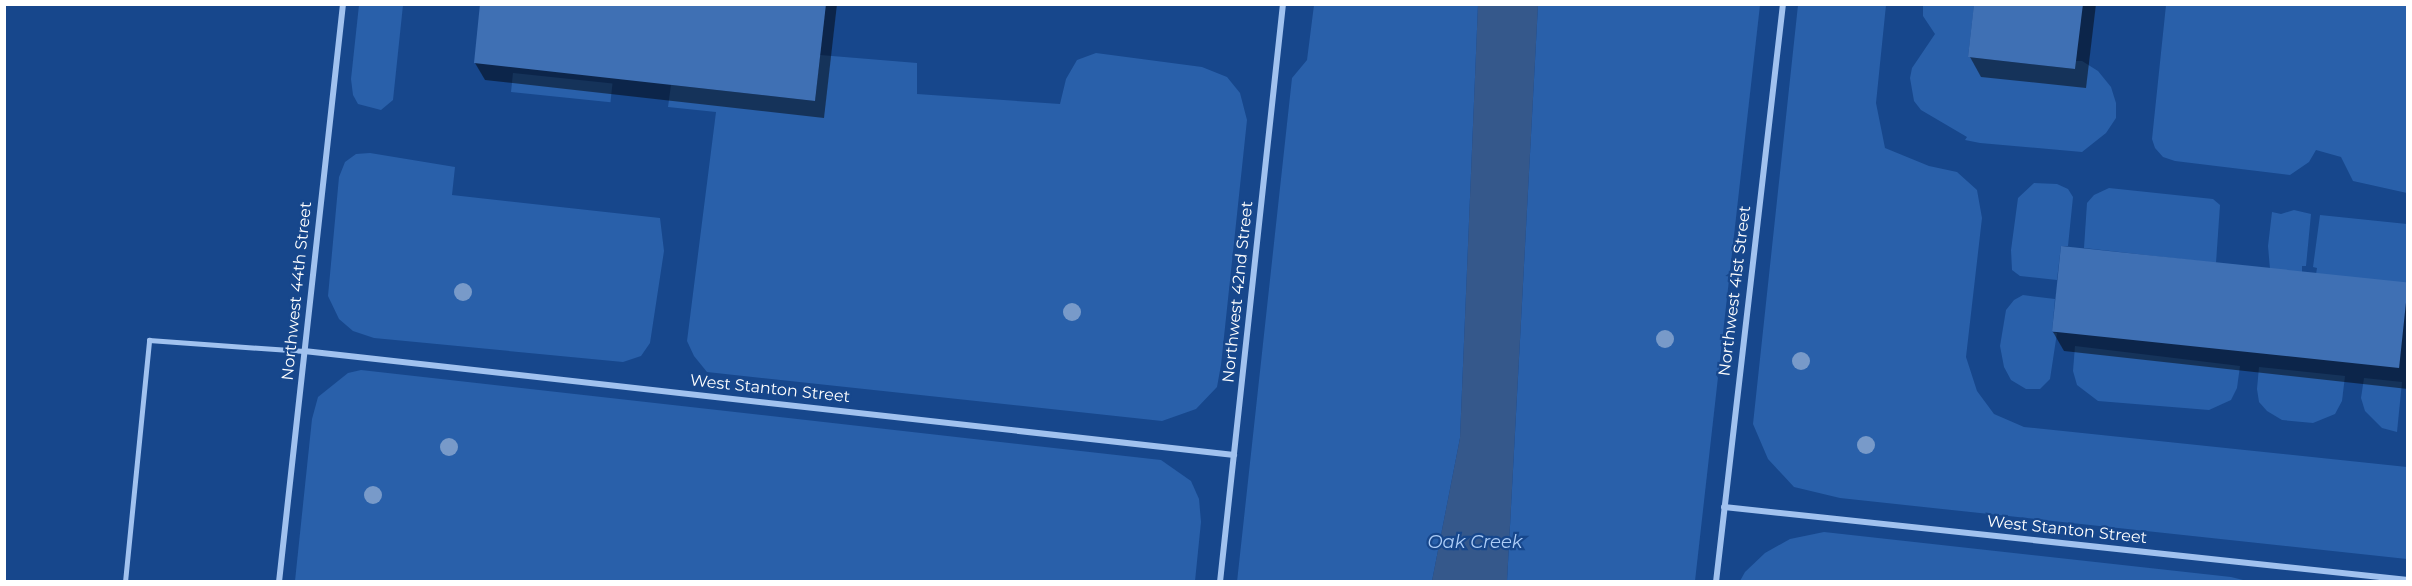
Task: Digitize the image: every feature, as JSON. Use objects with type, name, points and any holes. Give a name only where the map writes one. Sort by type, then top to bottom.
[{"type":"street","name":"Northwest 44th Street","points":[[279,582],[343,4]]},
{"type":"street","name":"Northwest 42nd Street","points":[[1220,582],[1283,4]]},
{"type":"street","name":"Northwest 41st Street","points":[[1716,582],[1783,4]]},
{"type":"street","name":"West Stanton Street","points":[[304,351],[1234,455]]},
{"type":"street","name":"West Stanton Street","points":[[1724,507],[2408,580]]},
{"type":"lane","points":[[125,582],[149,340],[304,351]]},
{"type":"shaded area","points":[[359,5],[403,5],[393,100],[381,110],[358,104],[353,95],[351,79]]},
{"type":"shaded area","points":[[1314,5],[1478,5],[1460,438],[1432,581],[1237,582],[1292,78],[1307,60]]},
{"type":"shaded area","points":[[1538,5],[1760,5],[1695,581],[1507,582]]},
{"type":"shaded area","points":[[1798,5],[1886,5],[1876,103],[1885,148],[1929,166],[1957,172],[1977,190],[1982,218],[1966,357],[1977,391],[1994,414],[2024,427],[2407,467],[2407,559],[1840,498],[1794,487],[1768,459],[1753,424]]},
{"type":"shaded area","points":[[1923,5],[1974,5],[1968,57],[2075,69],[2076,61],[2082,61],[2098,71],[2111,87],[2116,103],[2116,118],[2106,133],[2082,152],[1965,140],[1967,137],[1921,110],[1914,101],[1910,78],[1912,68],[1935,34],[1923,16]]},
{"type":"shaded area","points":[[2166,5],[2407,5],[2407,193],[2353,181],[2341,157],[2316,150],[2309,162],[2290,175],[2175,161],[2163,157],[2155,148],[2152,139]]},
{"type":"shaded area","points":[[1096,53],[1202,67],[1227,77],[1240,93],[1247,120],[1221,365],[1217,387],[1196,409],[1162,421],[707,372],[694,356],[687,341],[716,112],[668,107],[671,85],[815,101],[820,55],[917,63],[917,94],[1060,104],[1066,79],[1077,60]]},
{"type":"shaded area","points":[[513,73],[612,83],[610,102],[511,92]]},
{"type":"shaded area","points":[[370,153],[455,167],[452,195],[660,218],[664,251],[650,343],[641,356],[623,362],[374,338],[353,331],[339,319],[328,296],[339,177],[345,162],[356,154]]},
{"type":"shaded area","points":[[2034,183],[2057,184],[2068,189],[2073,197],[2068,246],[2061,246],[2057,280],[2020,276],[2012,270],[2011,250],[2018,198]]},
{"type":"shaded area","points":[[2109,188],[2213,199],[2220,205],[2216,263],[2084,248],[2087,203],[2094,195]]},
{"type":"shaded area","points":[[2294,210],[2311,214],[2306,266],[2302,266],[2302,272],[2270,269],[2268,246],[2272,212],[2281,214]]},
{"type":"shaded area","points":[[2320,215],[2407,224],[2406,284],[2316,274],[2317,268],[2313,267]]},
{"type":"shaded area","points":[[2023,295],[2055,299],[2052,332],[2057,333],[2050,379],[2040,389],[2026,389],[2011,380],[2004,367],[2000,346],[2006,310],[2014,300]]},
{"type":"shaded area","points":[[2075,346],[2240,366],[2237,388],[2231,400],[2209,410],[2098,401],[2077,385],[2073,371]]},
{"type":"shaded area","points":[[2259,367],[2345,376],[2342,401],[2335,414],[2313,423],[2282,420],[2267,411],[2259,402],[2257,389]]},
{"type":"shaded area","points":[[361,370],[1161,460],[1191,481],[1199,499],[1201,522],[1195,581],[295,581],[312,419],[318,397],[348,373]]},
{"type":"shaded area","points":[[2364,378],[2402,382],[2397,432],[2382,428],[2365,411],[2361,398]]},
{"type":"shaded area","points":[[1824,532],[2231,577],[2247,581],[1740,581],[1745,572],[1765,553],[1790,539]]},
{"type":"water","name":"Oak Creek","points":[[1478,5],[1538,5],[1507,581],[1432,581],[1460,438]]},
{"type":"building","points":[[480,4],[826,4],[815,101],[474,63]]},
{"type":"building","points":[[1974,4],[2083,4],[2075,69],[1968,57]]},
{"type":"building","points":[[2061,246],[2408,282],[2399,368],[2052,332]]}]
